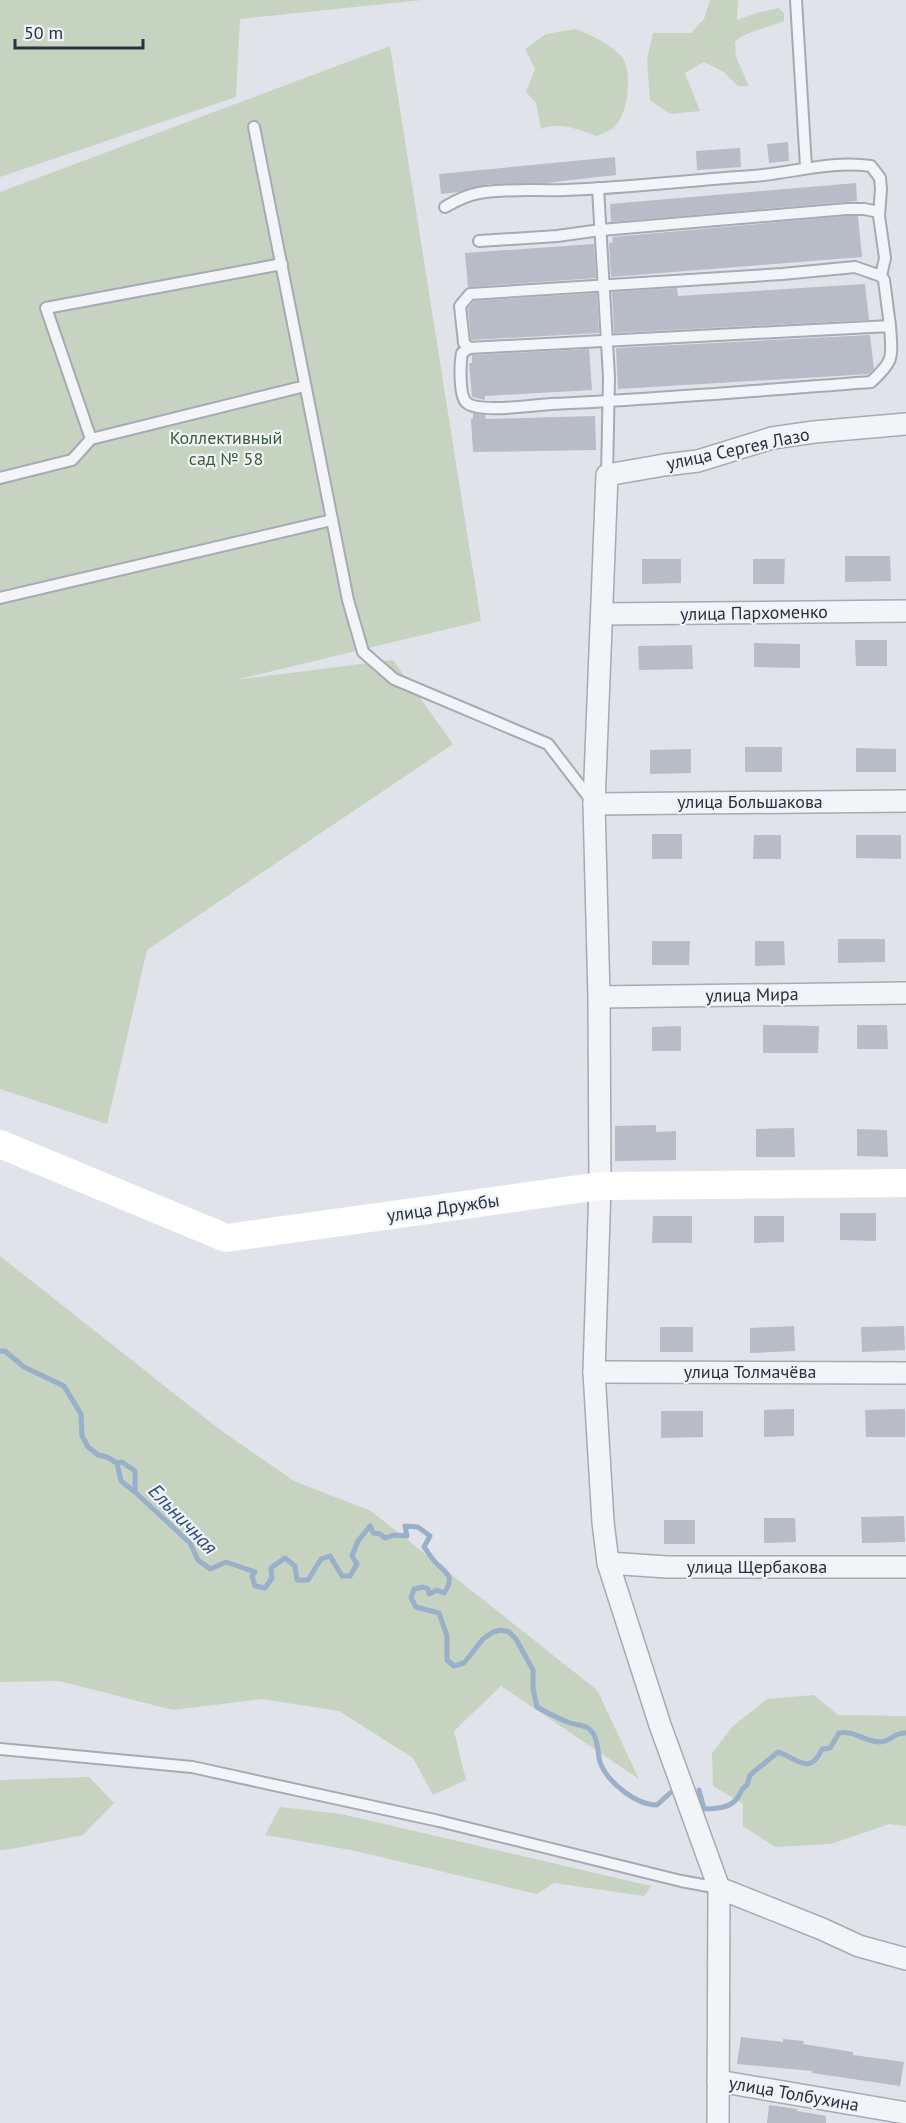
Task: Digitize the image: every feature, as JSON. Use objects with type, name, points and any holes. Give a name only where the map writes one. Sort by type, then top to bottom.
[{"type":"street","name":"улица Сергея Лазо","points":[[607,476],[698,461],[772,438],[906,424]]},
{"type":"street","points":[[607,476],[594,804],[599,997],[600,1186],[594,1372],[603,1522],[608,1563],[660,1725],[719,1888],[718,2123]]},
{"type":"street","name":"улица Пархоменко","points":[[602,614],[906,611]]},
{"type":"street","name":"улица Большакова","points":[[594,804],[906,801]]},
{"type":"street","name":"улица Мира","points":[[599,997],[906,993]]},
{"type":"street","name":"улица Дружбы","points":[[0,1144],[226,1238],[600,1186],[906,1183]]},
{"type":"street","name":"улица Толмачёва","points":[[594,1372],[906,1373]]},
{"type":"street","name":"улица Щербакова","points":[[608,1563],[678,1567],[906,1567]]},
{"type":"street","points":[[719,1888],[859,1946],[906,1959]]},
{"type":"street","name":"улица Толбухина","points":[[718,2081],[906,2113]]},
{"type":"lane","points":[[796,0],[806,167]]},
{"type":"lane","points":[[254,127],[348,600],[363,652],[394,679],[548,744],[594,804]]},
{"type":"lane","points":[[445,207],[476,194],[505,190],[598,188],[772,174],[806,167],[859,164],[871,166],[880,178],[879,212],[885,258],[881,276],[888,296],[892,355],[888,367],[871,382],[608,402],[475,407],[466,402],[462,393],[460,360],[462,353],[469,348],[890,326]]},
{"type":"lane","points":[[598,188],[607,342],[607,476]]},
{"type":"lane","points":[[479,241],[847,209],[879,212]]},
{"type":"lane","points":[[92,439],[46,308],[282,264]]},
{"type":"lane","points":[[469,348],[464,343],[460,306],[470,294],[855,267],[881,276]]},
{"type":"lane","points":[[0,478],[72,460],[92,439],[305,386]]},
{"type":"lane","points":[[0,598],[332,520]]},
{"type":"lane","points":[[0,1749],[192,1767],[439,1821],[681,1881],[719,1888]]},
{"type":"green space","points":[[0,0],[422,0],[240,19],[236,97],[0,177]]},
{"type":"green space","points":[[710,0],[738,0],[737,20],[779,8],[784,13],[784,21],[751,32],[735,42],[736,57],[749,86],[738,86],[724,72],[704,62],[685,73],[700,111],[670,114],[650,100],[647,60],[653,33],[691,33],[704,19]]},
{"type":"green space","points":[[576,29],[600,40],[616,51],[625,62],[627,71],[628,92],[623,113],[614,127],[597,136],[562,126],[541,129],[536,103],[526,92],[535,69],[525,49],[546,34]]},
{"type":"green space","name":"Коллективный сад № 58","points":[[390,46],[481,621],[235,680],[393,660],[453,744],[147,950],[107,1124],[0,1089],[0,192]]},
{"type":"green space","points":[[0,1256],[219,1429],[294,1481],[371,1511],[597,1690],[639,1779],[501,1686],[454,1731],[466,1780],[433,1795],[413,1758],[339,1711],[262,1699],[173,1710],[59,1681],[0,1682]]},
{"type":"green space","points":[[814,1695],[838,1715],[906,1716],[906,1826],[889,1824],[831,1844],[775,1847],[743,1826],[743,1804],[713,1786],[712,1753],[733,1726],[767,1699]]},
{"type":"green space","points":[[89,1777],[114,1803],[83,1835],[0,1850],[0,1780]]},
{"type":"green space","points":[[280,1807],[341,1814],[651,1886],[644,1896],[554,1883],[537,1894],[351,1850],[265,1835]]},
{"type":"building","points":[[788,142],[789,161],[769,163],[767,144]]},
{"type":"building","points":[[740,148],[741,167],[697,170],[696,151]]},
{"type":"building","points":[[615,157],[616,175],[545,183],[489,184],[441,194],[439,174]]},
{"type":"building","points":[[856,183],[857,201],[611,222],[610,204]]},
{"type":"building","points":[[858,216],[862,257],[611,277],[609,243],[613,242],[612,237]]},
{"type":"building","points":[[594,244],[596,278],[468,287],[465,253]]},
{"type":"building","points":[[865,284],[869,320],[614,333],[612,292],[677,288],[678,296]]},
{"type":"building","points":[[597,293],[599,333],[471,340],[468,308],[474,301]]},
{"type":"building","points":[[870,335],[874,369],[869,374],[618,389],[616,348]]},
{"type":"building","points":[[589,349],[592,390],[485,396],[485,400],[472,397],[469,363],[472,363],[472,355]]},
{"type":"building","points":[[473,413],[485,415],[486,419],[595,416],[596,450],[473,452],[471,419],[473,419]]},
{"type":"building","points":[[845,556],[890,556],[891,581],[845,582]]},
{"type":"building","points":[[642,559],[681,559],[681,583],[642,584]]},
{"type":"building","points":[[753,559],[785,559],[784,584],[753,584]]},
{"type":"building","points":[[855,640],[887,640],[887,666],[856,666]]},
{"type":"building","points":[[754,643],[800,644],[800,668],[754,667]]},
{"type":"building","points":[[692,645],[693,669],[639,670],[638,646]]},
{"type":"building","points":[[745,747],[782,747],[782,772],[745,772]]},
{"type":"building","points":[[856,748],[896,749],[896,772],[856,772]]},
{"type":"building","points":[[691,749],[691,773],[650,774],[650,750]]},
{"type":"building","points":[[652,834],[682,834],[682,859],[652,859]]},
{"type":"building","points":[[754,835],[781,835],[781,859],[753,859]]},
{"type":"building","points":[[856,835],[901,835],[901,859],[856,858]]},
{"type":"building","points":[[838,939],[885,939],[885,962],[838,963]]},
{"type":"building","points":[[652,941],[690,941],[689,965],[652,965]]},
{"type":"building","points":[[755,941],[784,941],[785,965],[755,966]]},
{"type":"building","points":[[763,1025],[819,1026],[818,1053],[763,1053]]},
{"type":"building","points":[[857,1025],[887,1025],[888,1049],[857,1049]]},
{"type":"building","points":[[681,1026],[681,1051],[652,1051],[652,1027]]},
{"type":"building","points":[[656,1125],[656,1132],[676,1131],[676,1160],[615,1161],[615,1126]]},
{"type":"building","points":[[794,1128],[795,1157],[756,1157],[756,1129]]},
{"type":"building","points":[[857,1129],[887,1130],[888,1157],[857,1156]]},
{"type":"building","points":[[840,1213],[876,1213],[876,1241],[840,1240]]},
{"type":"building","points":[[653,1216],[692,1216],[692,1243],[652,1243]]},
{"type":"building","points":[[754,1216],[784,1216],[784,1242],[754,1243]]},
{"type":"building","points":[[794,1326],[795,1351],[750,1353],[750,1328]]},
{"type":"building","points":[[904,1326],[905,1350],[862,1352],[861,1327]]},
{"type":"building","points":[[660,1327],[693,1327],[693,1352],[660,1352]]},
{"type":"building","points":[[794,1409],[794,1436],[764,1437],[764,1410]]},
{"type":"building","points":[[905,1409],[905,1437],[866,1437],[865,1410]]},
{"type":"building","points":[[661,1411],[703,1411],[703,1437],[661,1438]]},
{"type":"building","points":[[904,1516],[905,1542],[862,1543],[861,1517]]},
{"type":"building","points":[[764,1518],[795,1518],[796,1542],[764,1543]]},
{"type":"building","points":[[664,1520],[695,1520],[695,1544],[664,1544]]},
{"type":"building","points":[[741,2037],[783,2042],[783,2039],[804,2041],[803,2044],[853,2052],[853,2055],[904,2062],[900,2086],[812,2073],[812,2071],[737,2064]]},
{"type":"building","points":[[769,2105],[826,2116],[826,2123],[767,2123]]},
{"type":"waterway","name":"Ельничная","points":[[0,1351],[5,1351],[24,1367],[64,1386],[81,1414],[82,1436],[88,1447],[98,1455],[117,1463],[122,1462],[135,1471],[135,1492],[190,1543],[198,1560],[210,1569],[226,1562],[255,1572],[252,1576],[255,1586],[265,1588],[272,1578],[271,1568],[285,1558],[295,1566],[297,1580],[308,1580],[321,1559],[330,1556],[342,1576],[350,1576],[357,1564],[352,1556],[358,1541],[370,1526],[373,1533],[385,1538],[394,1535],[407,1536],[405,1526],[418,1527],[430,1536],[424,1547],[447,1573],[449,1583],[444,1593],[437,1590],[429,1594],[428,1589],[423,1587],[414,1589],[411,1598],[416,1607],[439,1613],[447,1636],[447,1660],[454,1666],[464,1663],[483,1639],[493,1632],[501,1630],[509,1632],[516,1639],[533,1670],[533,1689],[537,1707],[592,1731],[604,1770],[623,1791],[632,1797],[657,1805],[670,1793]]},
{"type":"waterway","points":[[117,1463],[121,1481],[135,1492]]},
{"type":"waterway","name":"Ельничная","points":[[699,1790],[704,1809],[723,1807],[732,1804],[747,1785],[750,1775],[778,1752],[808,1764],[813,1762],[822,1749],[830,1748],[839,1733],[850,1733],[880,1742],[906,1733]]}]
